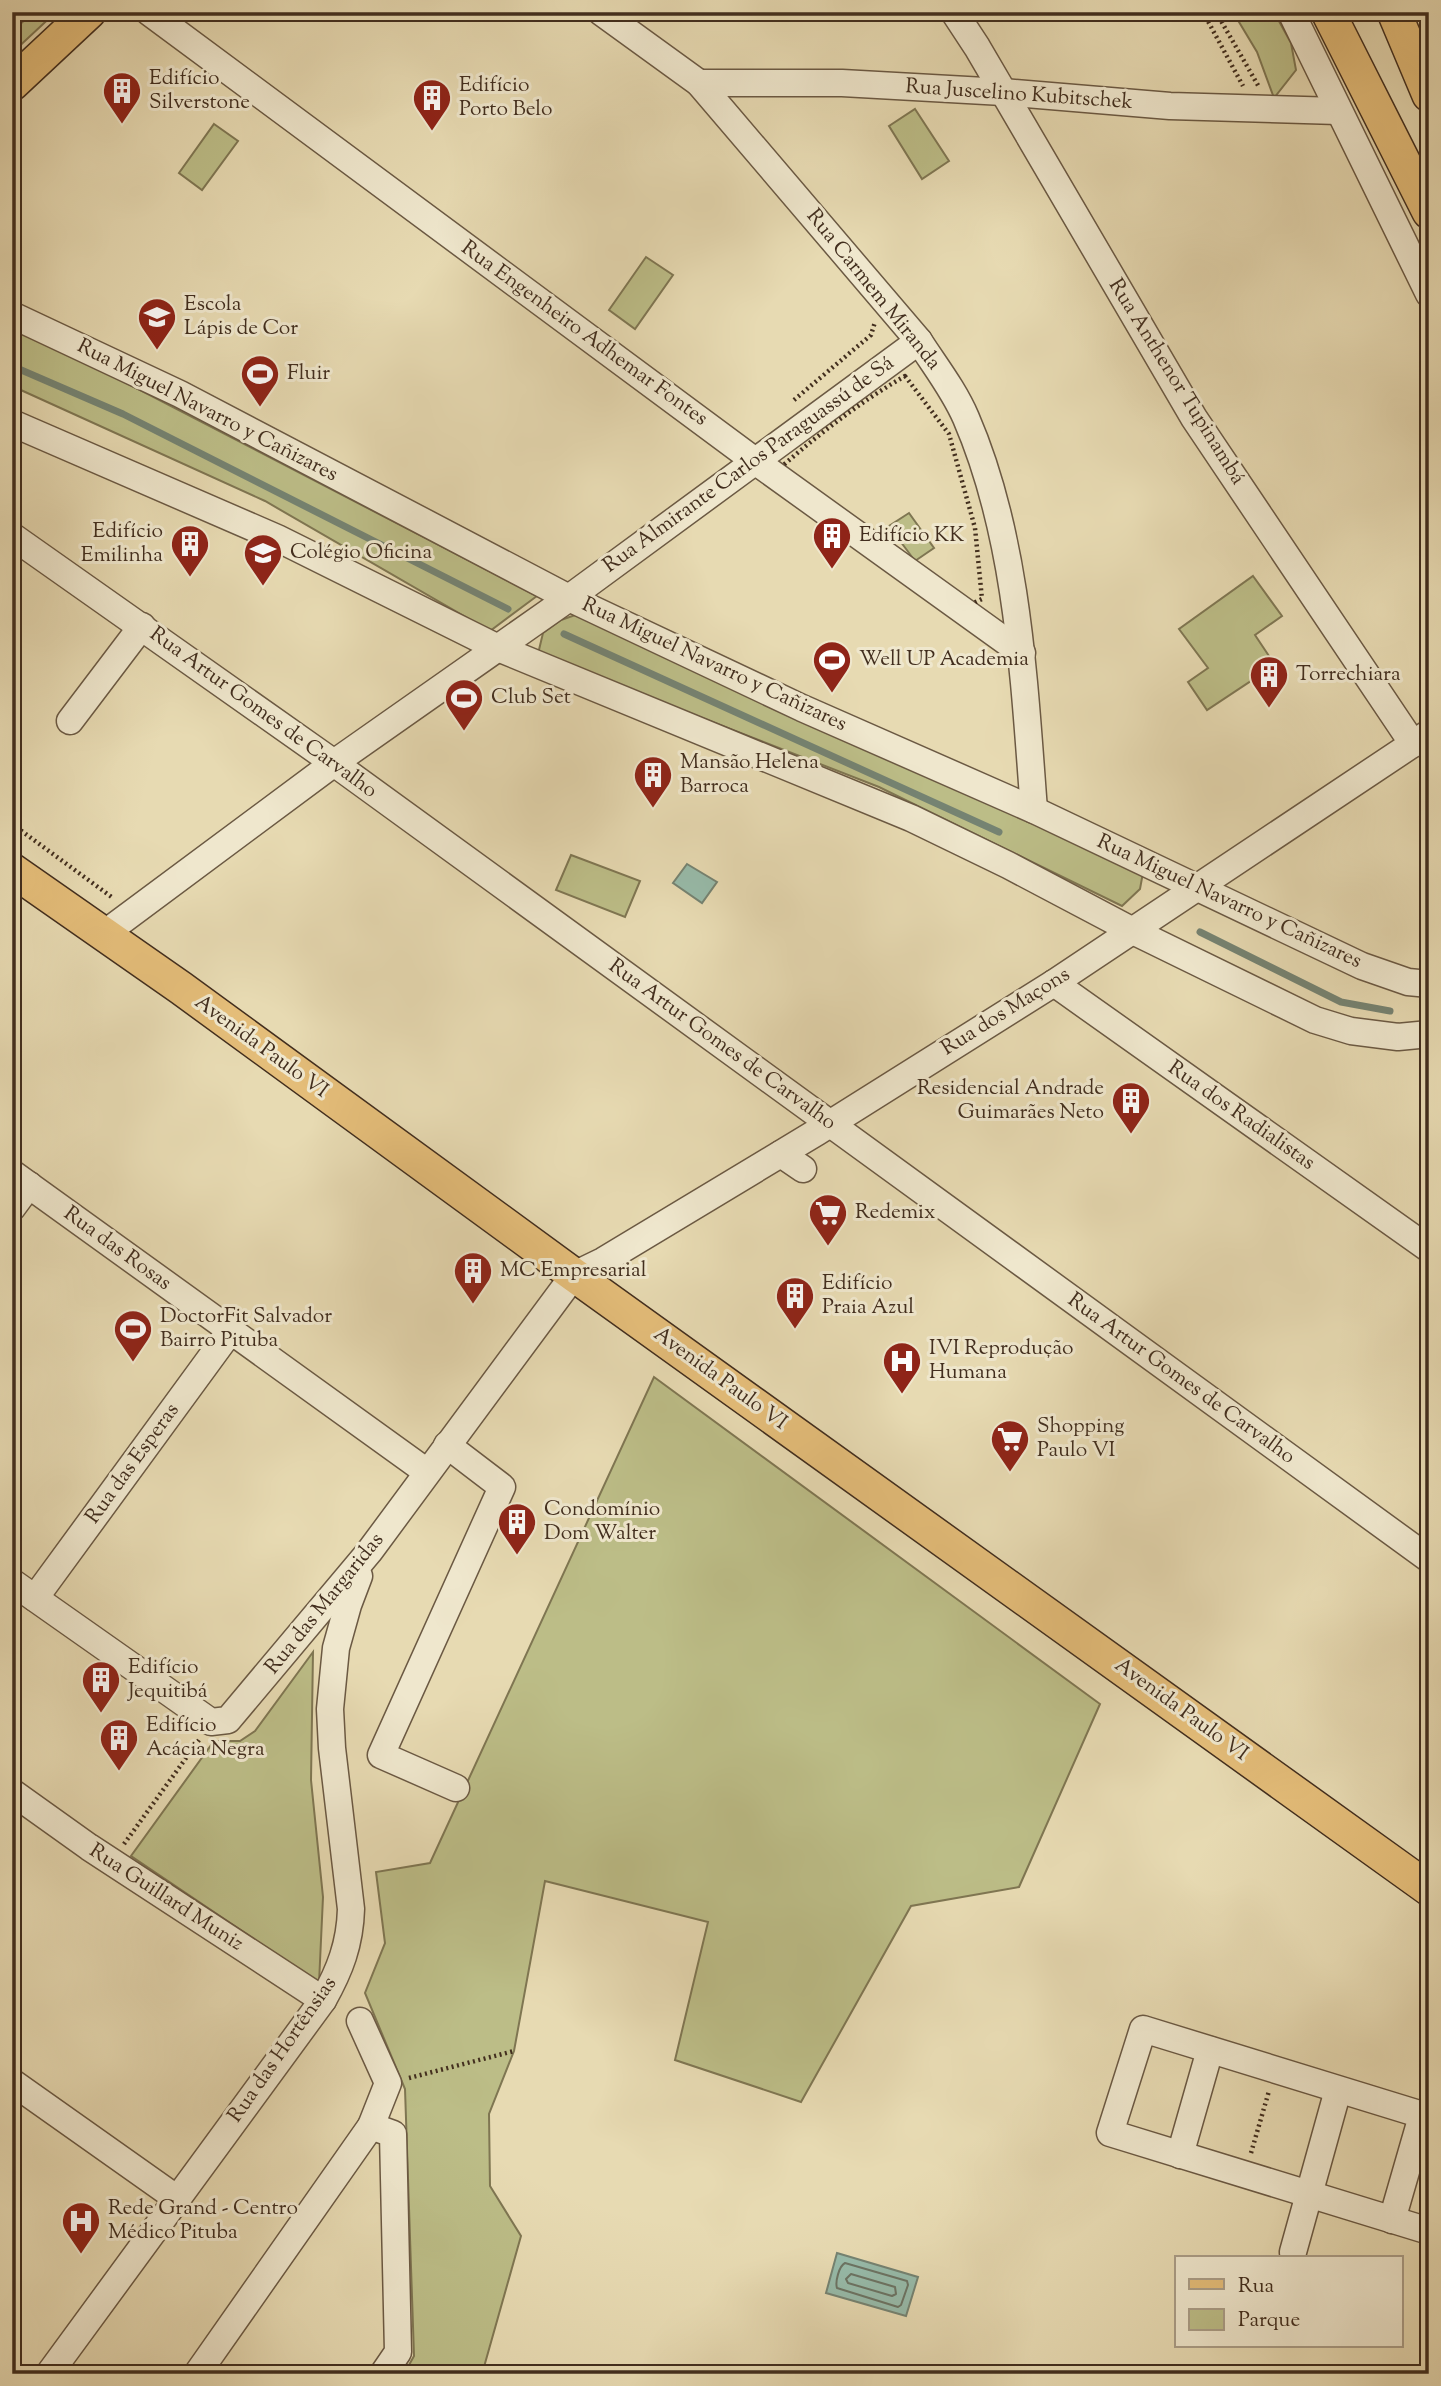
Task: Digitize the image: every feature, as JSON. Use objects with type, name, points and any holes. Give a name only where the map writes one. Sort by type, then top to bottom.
[{"type":"main road","points":[[12,84],[89,12]]},
{"type":"main road","points":[[1394,12],[1429,95]]},
{"type":"main road","points":[[1331,20],[1429,212]]},
{"type":"main road","name":"Avenida Paulo VI","points":[[12,870],[1429,1889]]},
{"type":"street","name":"Rua Engenheiro Adhemar Fontes","points":[[149,12],[1022,653]]},
{"type":"street","name":"Rua Carmem Miranda","points":[[601,12],[699,83],[919,341],[946,381],[965,417],[984,468],[1002,532],[1022,653],[1034,810]]},
{"type":"street","name":"Rua Anthenor Tupinambá","points":[[954,12],[1194,418],[1421,738]]},
{"type":"street","points":[[1291,12],[1429,294]]},
{"type":"street","name":"Rua Juscelino Kubitschek","points":[[699,83],[842,83],[1003,92],[1170,106],[1338,111]]},
{"type":"street","name":"Rua Miguel Navarro y Cañizares","points":[[12,315],[180,394],[569,598],[802,708],[1199,886],[1362,966],[1408,982],[1429,984]]},
{"type":"street","name":"Rua Almirante Carlos Paraguassú de Sá","points":[[104,934],[334,764],[569,598],[768,464],[919,341]]},
{"type":"street","points":[[12,423],[277,538],[498,648],[911,818],[1315,1020],[1351,1031],[1398,1037],[1429,1034]]},
{"type":"street","name":"Rua Artur Gomes de Carvalho","points":[[12,536],[334,764],[830,1123],[937,1207],[1429,1559]]},
{"type":"street","points":[[70,721],[142,626]]},
{"type":"street","name":"Rua dos Maçons","points":[[574,1275],[603,1261],[781,1154],[1054,983],[1421,738]]},
{"type":"street","name":"Rua dos Radialistas","points":[[1054,983],[1429,1249]]},
{"type":"street","points":[[781,1154],[803,1169]]},
{"type":"street","points":[[12,1208],[21,1179]]},
{"type":"street","name":"Rua das Rosas","points":[[21,1179],[427,1472]]},
{"type":"street","name":"Rua das Margaridas","points":[[211,1722],[228,1720],[236,1714],[369,1552],[574,1275]]},
{"type":"street","name":"Rua das Esperas","points":[[34,1598],[231,1330]]},
{"type":"street","points":[[447,1445],[502,1487],[381,1755],[456,1788]]},
{"type":"street","name":"Rua das Hortênsias","points":[[49,2374],[323,2000],[345,1956],[351,1921],[332,1748],[331,1678],[348,1605],[369,1552]]},
{"type":"street","points":[[12,1582],[211,1722]]},
{"type":"street","name":"Rua Guillard Muniz","points":[[12,1792],[111,1861],[323,2000]]},
{"type":"street","points":[[197,2374],[371,2126],[388,2083],[360,2021]]},
{"type":"street","points":[[1392,2220],[1426,2117],[1143,2029],[1110,2133],[1180,2155],[1245,2174],[1392,2220],[1429,2231]]},
{"type":"street","points":[[1180,2155],[1210,2050]]},
{"type":"street","points":[[12,2082],[176,2198]]},
{"type":"street","points":[[1293,2252],[1338,2090]]},
{"type":"street","points":[[371,2126],[393,2134],[397,2215],[398,2352],[383,2374]]},
{"type":"path","points":[[12,23],[24,12]]},
{"type":"path","points":[[1203,12],[1243,87]]},
{"type":"path","points":[[1216,12],[1272,109]]},
{"type":"path","points":[[790,404],[871,335],[875,321]]},
{"type":"path","points":[[905,376],[949,433],[975,528],[982,599],[969,605],[768,464],[905,376]]},
{"type":"path","points":[[12,824],[124,905]]},
{"type":"path","points":[[111,1861],[211,1722]]},
{"type":"path","points":[[388,2083],[514,2051]]},
{"type":"path","points":[[1245,2174],[1275,2070]]},
{"type":"green space","points":[[33,12],[56,12],[12,53],[12,32]]},
{"type":"green space","points":[[1233,12],[1274,12],[1291,43],[1296,70],[1274,98],[1257,52]]},
{"type":"green space","points":[[915,109],[949,161],[922,179],[889,126]]},
{"type":"green space","points":[[214,124],[238,141],[202,190],[179,173]]},
{"type":"green space","points":[[646,257],[673,275],[635,329],[609,310]]},
{"type":"green space","points":[[12,328],[32,334],[537,596],[490,631],[265,501],[12,386]]},
{"type":"green space","points":[[909,513],[934,548],[915,561],[889,526]]},
{"type":"green space","points":[[1253,576],[1282,616],[1255,635],[1275,665],[1207,710],[1188,682],[1208,668],[1179,629]]},
{"type":"green space","points":[[578,614],[1144,867],[1140,889],[1122,906],[879,787],[538,654],[543,633],[561,620]]},
{"type":"green space","points":[[571,855],[640,881],[625,917],[556,890]]},
{"type":"green space","points":[[654,1377],[1100,1704],[1019,1887],[911,1906],[801,2102],[675,2060],[708,1922],[545,1881],[514,2051],[489,2114],[490,2186],[521,2236],[482,2374],[404,2374],[414,2356],[405,2089],[365,1993],[385,1943],[376,1872],[430,1863]]},
{"type":"green space","points":[[313,1652],[311,1780],[323,1897],[319,1983],[131,1856],[214,1741],[240,1741],[255,1731]]},
{"type":"water","points":[[687,864],[717,882],[702,903],[673,883]]},
{"type":"water","points":[[837,2253],[918,2277],[906,2316],[826,2293]]},
{"type":"waterway","points":[[12,366],[123,414],[508,609]]},
{"type":"waterway","points":[[564,634],[999,832]]},
{"type":"waterway","points":[[1200,932],[1341,1002],[1390,1011]]},
{"type":"place","name":"Edifício Silverstone","points":[[122,125]]},
{"type":"place","name":"Edifício Porto Belo","points":[[432,132]]},
{"type":"place","name":"Escola Lápis de Cor","points":[[157,351]]},
{"type":"place","name":"Fluir","points":[[260,408]]},
{"type":"place","name":"Edifício KK","points":[[832,570]]},
{"type":"place","name":"Edifício Emilinha","points":[[190,578]]},
{"type":"place","name":"Colégio Oficina","points":[[263,587]]},
{"type":"place","name":"Well UP Academia","points":[[832,694]]},
{"type":"place","name":"Torrechiara","points":[[1269,709]]},
{"type":"place","name":"Club Set","points":[[464,732]]},
{"type":"place","name":"Mansão Helena Barroca","points":[[653,809]]},
{"type":"place","name":"Residencial Andrade Guimarães Neto","points":[[1131,1135]]},
{"type":"place","name":"Redemix","points":[[828,1247]]},
{"type":"place","name":"MC Empresarial","points":[[473,1305]]},
{"type":"place","name":"Edifício Praia Azul","points":[[795,1330]]},
{"type":"place","name":"DoctorFit Salvador Bairro Pituba","points":[[133,1363]]},
{"type":"place","name":"IVI Reprodução Humana","points":[[902,1395]]},
{"type":"place","name":"Shopping Paulo VI","points":[[1010,1473]]},
{"type":"place","name":"Condomínio Dom Walter","points":[[517,1556]]},
{"type":"place","name":"Edifício Jequitibá","points":[[101,1714]]},
{"type":"place","name":"Edifício Acácia Negra","points":[[119,1772]]},
{"type":"place","name":"Rede Grand - Centro Médico Pituba","points":[[81,2255]]}]
